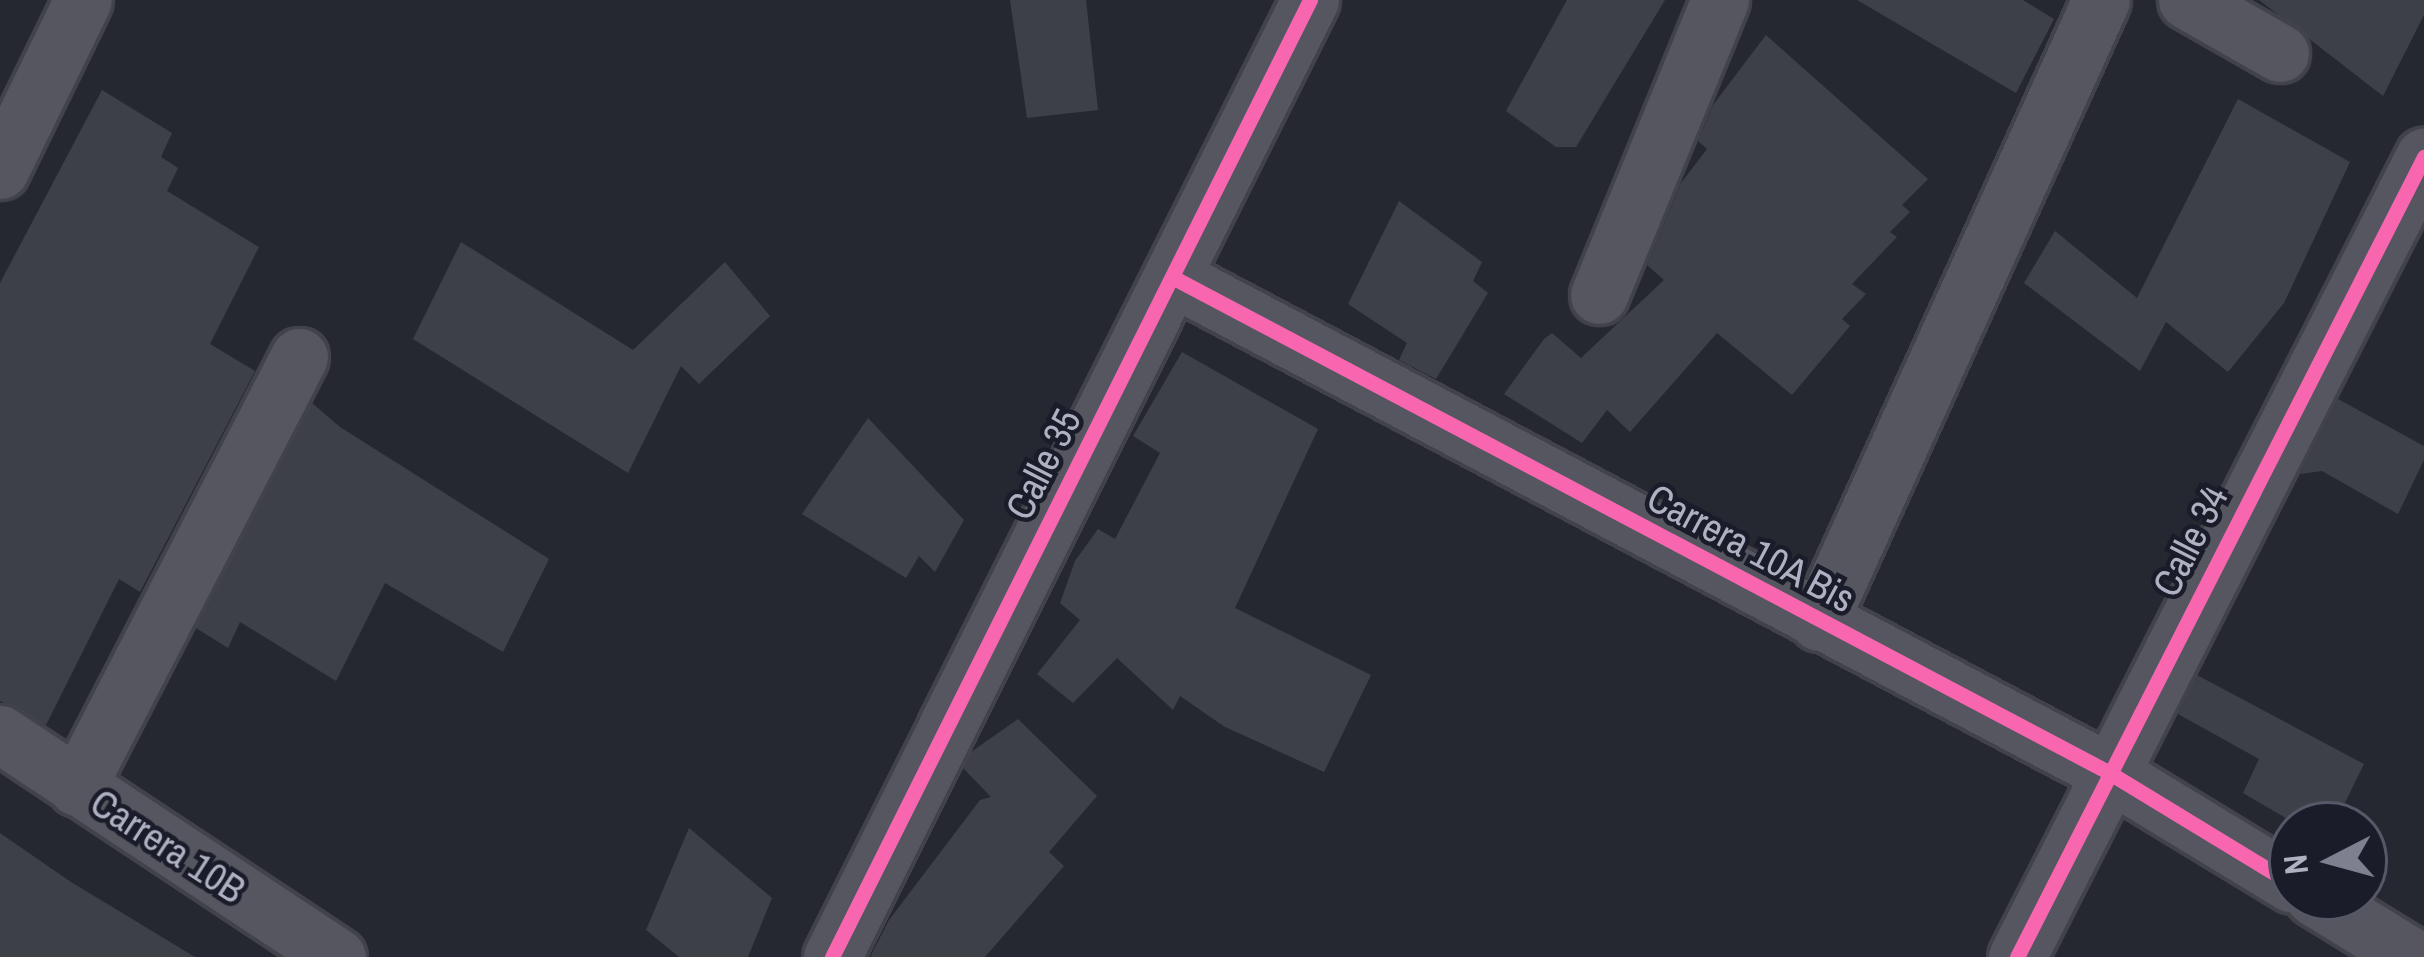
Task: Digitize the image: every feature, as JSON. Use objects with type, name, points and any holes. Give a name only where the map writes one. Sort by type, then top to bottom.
[{"type":"street","points":[[0,170],[83,0]]},
{"type":"street","name":"Calle 35","points":[[832,957],[1310,0]]},
{"type":"street","points":[[1599,295],[1720,0]]},
{"type":"street","points":[[1819,622],[2101,0]]},
{"type":"street","points":[[2187,0],[2280,53]]},
{"type":"street","name":"Calle 34","points":[[2017,957],[2424,157]]},
{"type":"street","name":"Carrera 10A Bis","points":[[1174,278],[2108,772],[2268,869]]},
{"type":"street","points":[[77,787],[299,357]]},
{"type":"street","name":"Carrera 10B","points":[[0,734],[337,957]]},
{"type":"street","points":[[2353,921],[2412,957]]},
{"type":"building","points":[[1010,0],[1086,0],[1098,110],[1027,118]]},
{"type":"building","points":[[1567,0],[1665,0],[1576,147],[1556,147],[1506,111]]},
{"type":"building","points":[[1857,0],[2023,0],[2054,19],[2016,93]]},
{"type":"building","points":[[2259,0],[2424,0],[2424,15],[2383,96]]},
{"type":"building","points":[[1766,35],[1928,179],[1902,205],[1910,212],[1890,232],[1897,237],[1852,284],[1866,294],[1842,319],[1850,326],[1792,395],[1717,333],[1630,432],[1607,410],[1582,443],[1504,394],[1552,333],[1581,358],[1664,280],[1647,265],[1681,183],[1707,149],[1698,141],[1713,105]]},
{"type":"building","points":[[102,90],[172,133],[161,157],[178,168],[167,191],[259,247],[210,344],[255,371],[140,592],[119,579],[46,725],[0,701],[0,283]]},
{"type":"building","points":[[2238,99],[2350,162],[2284,303],[2228,372],[2166,322],[2140,371],[2024,283],[2055,231],[2137,298]]},
{"type":"building","points":[[1399,201],[1482,262],[1473,281],[1488,293],[1436,379],[1399,360],[1407,343],[1348,304]]},
{"type":"building","points":[[461,242],[633,350],[725,262],[770,316],[699,384],[681,366],[628,473],[413,339]]},
{"type":"building","points":[[1182,352],[1318,429],[1235,608],[1371,675],[1324,772],[1225,727],[1180,696],[1173,710],[1117,658],[1073,703],[1037,674],[1080,620],[1060,603],[1075,561],[1098,529],[1115,539],[1160,453],[1133,436]]},
{"type":"building","points":[[2338,399],[2424,446],[2424,460],[2398,514],[2322,471],[2300,474]]},
{"type":"building","points":[[312,403],[340,427],[549,559],[503,652],[385,583],[336,681],[240,622],[228,648],[196,628]]},
{"type":"building","points":[[868,418],[964,520],[935,572],[919,556],[906,578],[802,514]]},
{"type":"building","points":[[2197,675],[2364,764],[2346,801],[2268,801],[2268,808],[2243,793],[2259,759],[2178,714]]},
{"type":"building","points":[[1018,719],[1097,796],[1049,852],[1064,866],[985,957],[870,957],[889,920],[980,800],[991,797],[963,768],[971,752]]},
{"type":"building","points":[[689,828],[772,898],[748,957],[679,957],[646,930]]},
{"type":"building","points":[[0,833],[71,882],[195,957],[0,957]]},
{"type":"cycle path","points":[[832,957],[1310,0]]},
{"type":"cycle path","points":[[2017,957],[2424,157]]},
{"type":"cycle path","points":[[1174,278],[2108,772],[2268,869]]}]
